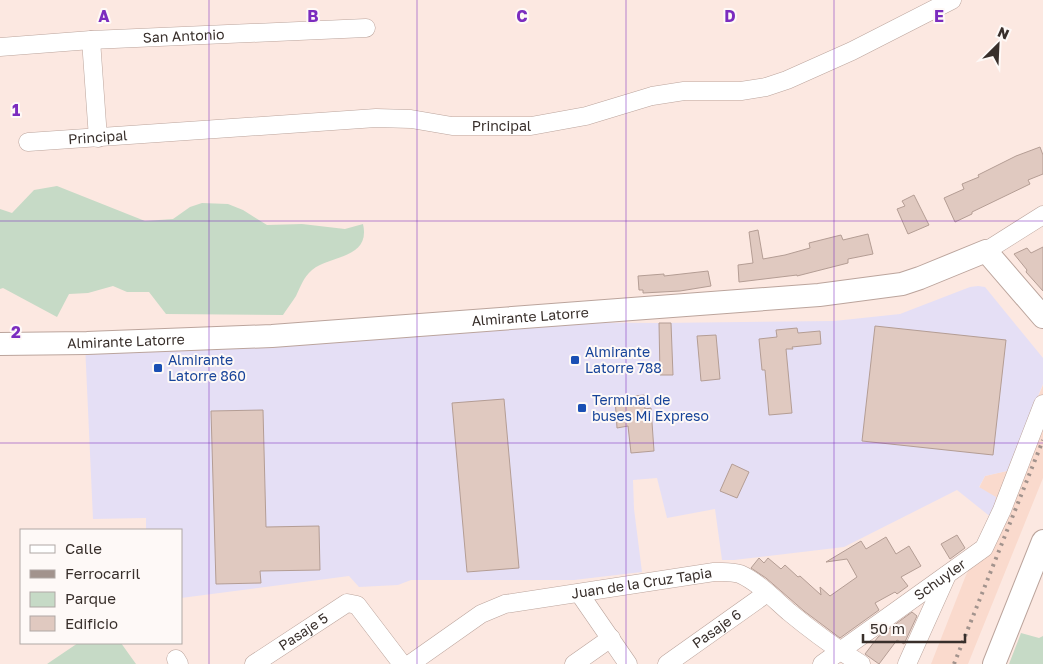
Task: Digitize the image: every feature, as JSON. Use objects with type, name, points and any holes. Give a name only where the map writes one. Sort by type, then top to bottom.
[{"type":"main road","points":[[986,251],[1043,317]]},
{"type":"main road","name":"Almirante Latorre","points":[[0,344],[272,336],[819,296],[902,284],[986,251]]},
{"type":"main road","points":[[994,664],[1043,540]]},
{"type":"street","name":"Principal","points":[[28,142],[376,118],[411,119],[452,126],[490,127],[531,126],[564,121],[652,96],[684,91],[756,90],[772,86],[852,51],[952,0]]},
{"type":"street","name":"San Antonio","points":[[0,46],[91,40],[366,28]]},
{"type":"street","points":[[91,40],[98,138]]},
{"type":"street","name":"Almirante Latorre","points":[[986,251],[1043,215]]},
{"type":"street","name":"Schuyler","points":[[822,664],[984,548],[1002,510],[1043,404]]},
{"type":"street","name":"Juan de la Cruz Tapia","points":[[410,664],[481,614],[514,601],[714,572],[730,572],[747,578],[840,651],[861,664]]},
{"type":"street","points":[[907,664],[947,575]]},
{"type":"street","points":[[580,592],[628,664]]},
{"type":"street","name":"Pasaje 6","points":[[667,664],[767,593]]},
{"type":"street","name":"Pasaje 5","points":[[254,664],[342,605],[352,603],[360,609],[402,664]]},
{"type":"street","points":[[574,664],[611,638]]},
{"type":"shaded area","points":[[970,287],[985,287],[1043,358],[1043,384],[1007,471],[985,476],[979,487],[996,497],[992,518],[957,490],[844,547],[722,560],[715,509],[667,518],[657,478],[633,480],[634,509],[642,572],[574,580],[411,580],[398,585],[359,587],[349,576],[182,598],[182,529],[146,529],[146,518],[93,519],[85,344],[539,322],[834,321],[900,314]]},
{"type":"shaded area","points":[[1043,385],[1043,478],[968,664],[931,664],[966,575],[983,544],[992,518],[979,488],[985,476],[1007,471]]},
{"type":"green space","points":[[57,186],[145,221],[173,219],[190,207],[202,203],[228,204],[243,210],[267,225],[302,224],[345,229],[363,224],[364,235],[361,244],[355,250],[312,270],[283,315],[166,314],[149,292],[127,292],[113,286],[88,293],[69,294],[57,317],[3,288],[0,289],[0,209],[12,213],[34,190]]},
{"type":"green space","points":[[1021,633],[1039,638],[1043,636],[1043,664],[1009,664]]},
{"type":"green space","points":[[77,644],[122,644],[136,664],[47,664]]},
{"type":"building","points":[[1040,147],[1043,155],[1043,174],[1028,180],[1030,184],[955,222],[944,198],[964,189],[962,184],[979,177],[978,175],[1016,156]]},
{"type":"building","points":[[914,195],[929,225],[908,234],[897,209],[905,206],[902,201]]},
{"type":"building","points":[[758,230],[763,259],[810,248],[809,243],[841,235],[843,240],[868,234],[873,254],[848,259],[848,263],[797,276],[739,282],[738,265],[753,263],[749,232]]},
{"type":"building","points":[[1043,247],[1043,291],[1026,272],[1027,270],[1014,254],[1027,248],[1031,253]]},
{"type":"building","points":[[708,271],[711,286],[680,291],[643,293],[643,290],[639,290],[638,276],[664,274],[664,276]]},
{"type":"building","points":[[659,323],[671,323],[673,375],[660,375]]},
{"type":"building","points":[[875,326],[1006,340],[993,455],[862,441]]},
{"type":"building","points":[[797,328],[798,333],[820,331],[821,344],[786,349],[792,413],[769,415],[765,370],[762,370],[759,339],[777,337],[776,330]]},
{"type":"building","points":[[716,335],[720,379],[701,381],[697,336]]},
{"type":"building","points":[[644,395],[645,409],[651,408],[654,451],[631,453],[628,426],[617,428],[615,398]]},
{"type":"building","points":[[504,399],[519,568],[467,572],[452,403]]},
{"type":"building","points":[[263,410],[266,527],[319,526],[320,570],[260,571],[261,583],[216,584],[211,411]]},
{"type":"building","points":[[732,464],[749,472],[737,498],[720,491]]},
{"type":"building","points":[[957,535],[965,548],[950,559],[941,544]]},
{"type":"building","points":[[886,537],[896,554],[909,546],[921,566],[901,577],[908,586],[897,594],[895,592],[875,603],[879,610],[840,638],[751,568],[759,558],[764,563],[768,558],[781,569],[785,565],[821,595],[820,587],[830,596],[857,577],[847,559],[826,562],[861,541],[866,549]]},
{"type":"building","points":[[912,612],[917,616],[904,644],[897,640],[879,664],[865,654],[878,637]]},
{"type":"railway","points":[[954,664],[1043,440]]},
{"type":"place","name":"Almirante Latorre 788","points":[[575,360]]},
{"type":"place","name":"Almirante Latorre 860","points":[[158,368]]},
{"type":"place","name":"Terminal de buses Mi Expreso","points":[[582,408]]}]
